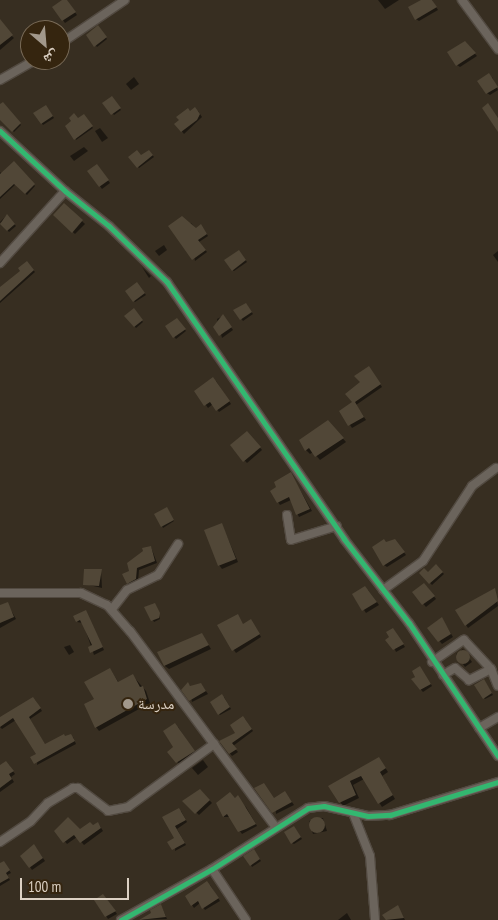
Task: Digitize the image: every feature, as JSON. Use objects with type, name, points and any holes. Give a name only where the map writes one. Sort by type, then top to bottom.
[{"type":"street","points":[[70,37],[125,0]]},
{"type":"street","points":[[467,2],[498,49]]},
{"type":"street","points":[[0,80],[20,69]]},
{"type":"street","points":[[0,131],[65,191],[109,226],[167,282],[337,526],[409,623],[432,662],[498,756]]},
{"type":"street","points":[[0,263],[65,191]]},
{"type":"street","points":[[383,590],[423,560],[472,486],[496,468]]},
{"type":"street","points":[[287,515],[290,540],[337,526]]},
{"type":"street","points":[[112,610],[127,590],[158,575],[178,544]]},
{"type":"street","points":[[0,593],[80,593],[112,610],[275,826]]},
{"type":"street","points":[[432,662],[464,640],[491,669],[498,686]]},
{"type":"street","points":[[443,676],[455,668],[469,680],[491,669]]},
{"type":"street","points":[[479,728],[497,719]]},
{"type":"street","points":[[0,842],[31,821],[48,803],[73,788],[78,788],[108,811],[120,810],[214,744]]},
{"type":"street","points":[[121,920],[212,869],[275,826],[316,806],[353,813],[390,815],[498,782]]},
{"type":"street","points":[[353,813],[370,856],[375,920]]},
{"type":"street","points":[[212,869],[246,920]]},
{"type":"building","points":[[62,0],[67,0],[76,12],[61,20],[52,7]]},
{"type":"building","points":[[421,0],[432,0],[437,7],[415,20],[408,7]]},
{"type":"building","points":[[0,19],[13,35],[0,45]]},
{"type":"building","points":[[98,25],[107,37],[94,47],[86,35]]},
{"type":"building","points":[[465,41],[476,53],[456,66],[447,52]]},
{"type":"building","points":[[489,73],[498,87],[486,94],[477,81]]},
{"type":"building","points":[[112,96],[121,108],[111,115],[102,103]]},
{"type":"building","points":[[3,102],[21,123],[12,132],[0,120],[0,104]]},
{"type":"building","points":[[488,103],[498,118],[498,132],[482,108]]},
{"type":"building","points":[[46,105],[53,116],[41,124],[33,113]]},
{"type":"building","points":[[195,107],[200,114],[197,120],[181,132],[174,124],[179,120],[176,117],[188,108],[190,111]]},
{"type":"building","points":[[74,113],[78,118],[84,114],[93,126],[74,140],[65,126],[71,121],[69,118]]},
{"type":"building","points":[[137,150],[141,155],[149,150],[153,155],[137,168],[128,157]]},
{"type":"building","points":[[14,161],[35,184],[25,194],[14,184],[0,197],[0,174]]},
{"type":"building","points":[[97,164],[109,180],[99,187],[87,171]]},
{"type":"building","points":[[64,203],[83,220],[72,233],[53,215]]},
{"type":"building","points":[[7,214],[15,224],[7,231],[0,224]]},
{"type":"building","points":[[182,216],[196,228],[201,224],[207,234],[198,240],[206,250],[192,260],[168,226]]},
{"type":"building","points":[[239,250],[246,260],[232,271],[224,260]]},
{"type":"building","points":[[27,261],[34,270],[0,301],[0,287],[20,271],[18,268]]},
{"type":"building","points":[[137,282],[145,293],[133,302],[125,291]]},
{"type":"building","points":[[246,303],[252,312],[240,320],[233,310]]},
{"type":"building","points":[[134,308],[143,320],[134,327],[124,316]]},
{"type":"building","points":[[223,314],[232,327],[219,336],[213,327]]},
{"type":"building","points":[[177,318],[186,329],[173,338],[165,326]]},
{"type":"building","points":[[369,366],[381,384],[355,402],[364,417],[348,426],[339,411],[352,402],[345,394],[360,382],[354,376]]},
{"type":"building","points":[[213,377],[230,401],[216,411],[210,402],[204,406],[194,391]]},
{"type":"building","points":[[328,420],[344,438],[315,457],[309,448],[305,451],[299,440]]},
{"type":"building","points":[[247,431],[261,447],[243,462],[230,445]]},
{"type":"building","points":[[291,472],[310,509],[296,515],[289,497],[277,503],[270,491],[276,487],[274,482]]},
{"type":"building","points":[[167,507],[174,520],[161,527],[154,514]]},
{"type":"building","points":[[222,523],[236,559],[218,566],[204,530]]},
{"type":"building","points":[[384,539],[386,542],[395,539],[405,552],[383,566],[372,547]]},
{"type":"building","points":[[151,546],[155,561],[137,568],[136,579],[127,584],[122,574],[129,571],[127,563],[143,551],[142,548]]},
{"type":"building","points":[[436,564],[443,572],[429,584],[419,573],[424,568],[428,572]]},
{"type":"building","points":[[84,569],[102,569],[99,586],[83,585]]},
{"type":"building","points":[[424,583],[435,596],[422,605],[412,592]]},
{"type":"building","points":[[365,586],[377,602],[362,611],[352,594]]},
{"type":"building","points":[[495,588],[498,601],[465,626],[455,610]]},
{"type":"building","points":[[8,602],[14,617],[0,623],[0,605]]},
{"type":"building","points":[[155,603],[160,613],[159,618],[151,621],[144,607]]},
{"type":"building","points":[[86,610],[103,647],[90,653],[88,647],[92,645],[80,620],[76,622],[73,616]]},
{"type":"building","points":[[238,614],[243,624],[251,619],[260,634],[232,651],[217,625]]},
{"type":"building","points":[[442,617],[451,634],[438,642],[427,628]]},
{"type":"building","points":[[393,628],[404,644],[393,650],[385,640],[389,637],[386,632]]},
{"type":"building","points":[[202,633],[209,645],[164,666],[157,652]]},
{"type":"building","points":[[460,650],[466,650],[470,657],[466,664],[460,664],[456,660],[456,654]]},
{"type":"building","points":[[420,666],[431,684],[420,690],[411,679],[415,677],[412,671]]},
{"type":"building","points":[[110,668],[118,682],[133,674],[140,687],[143,686],[147,699],[95,728],[84,704],[94,699],[84,682]]},
{"type":"building","points":[[484,679],[492,693],[483,699],[474,685]]},
{"type":"building","points":[[188,682],[190,686],[201,683],[206,691],[189,701],[181,690]]},
{"type":"building","points":[[222,694],[230,707],[218,715],[210,702]]},
{"type":"building","points":[[33,697],[41,708],[29,717],[45,744],[64,734],[65,736],[71,734],[75,741],[34,764],[30,757],[36,754],[13,718],[0,727],[0,717]]},
{"type":"building","points":[[243,716],[252,729],[232,743],[237,749],[229,754],[219,741],[235,733],[230,725]]},
{"type":"building","points":[[175,723],[195,751],[176,763],[167,752],[173,747],[163,731]]},
{"type":"building","points":[[379,757],[386,768],[380,772],[393,795],[378,804],[361,776],[350,781],[356,795],[339,803],[328,786]]},
{"type":"building","points":[[6,761],[14,771],[9,774],[12,779],[0,788],[0,765]]},
{"type":"building","points":[[264,783],[274,798],[285,791],[292,802],[272,813],[254,788]]},
{"type":"building","points":[[200,789],[210,800],[195,814],[182,801]]},
{"type":"building","points":[[230,792],[235,798],[238,795],[256,824],[238,832],[227,814],[223,817],[216,803]]},
{"type":"building","points":[[179,808],[186,820],[175,826],[185,843],[172,850],[167,842],[174,838],[162,817]]},
{"type":"building","points":[[68,817],[80,829],[90,822],[93,825],[98,822],[101,828],[80,843],[74,835],[63,843],[54,831]]},
{"type":"building","points":[[314,817],[320,817],[325,822],[323,831],[314,833],[309,828],[309,822]]},
{"type":"building","points":[[294,826],[301,837],[291,844],[284,832]]},
{"type":"building","points":[[34,844],[43,858],[29,868],[20,856]]},
{"type":"building","points":[[254,849],[260,859],[250,866],[243,856]]},
{"type":"building","points":[[4,861],[10,870],[6,873],[9,878],[0,883],[0,863]]},
{"type":"building","points":[[207,881],[219,898],[202,909],[198,901],[191,906],[185,896]]},
{"type":"building","points":[[103,894],[116,911],[105,917],[94,900]]},
{"type":"building","points":[[161,904],[166,917],[139,920],[151,913],[150,910]]},
{"type":"building","points":[[398,905],[404,918],[386,920],[382,915]]},
{"type":"cycle path","points":[[0,131],[65,191],[109,226],[167,282],[344,539],[409,623],[498,756]]},
{"type":"cycle path","points":[[121,920],[212,869],[308,808],[324,806],[368,816],[390,815],[498,782]]},
{"type":"place","name":"مدرسة","points":[[128,704]]}]
